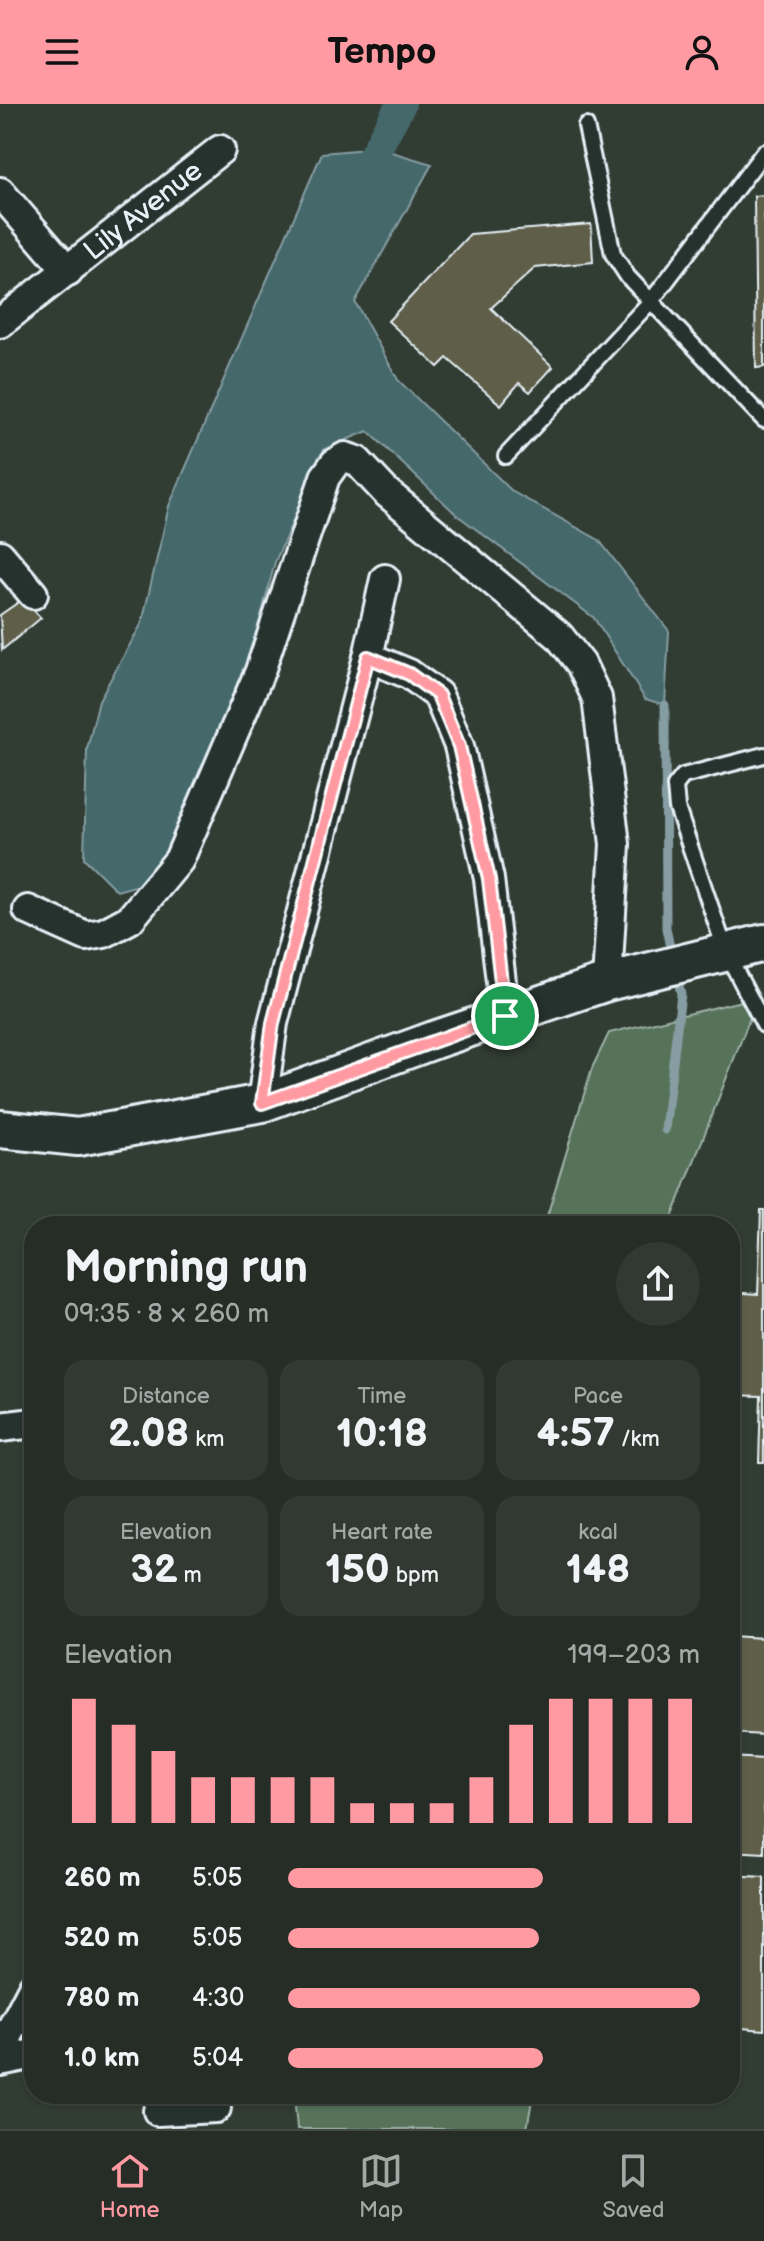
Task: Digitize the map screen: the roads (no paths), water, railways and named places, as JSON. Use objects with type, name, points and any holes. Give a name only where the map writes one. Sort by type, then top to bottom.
[{"type":"street","name":"Lily Avenue","points":[[0,323],[220,150]]},
{"type":"street","name":"Lily Avenue","points":[[0,192],[68,271]]},
{"type":"street","points":[[28,910],[86,936],[104,933],[130,919],[179,860],[260,671],[325,477],[335,463],[345,457],[357,461],[386,492],[559,636],[581,664],[597,698],[615,844],[620,979]]},
{"type":"street","points":[[0,555],[33,594]]},
{"type":"street","points":[[262,1103],[273,1023],[368,657],[385,579]]},
{"type":"street","points":[[368,657],[409,674],[438,695],[459,746],[489,879],[505,1016]]},
{"type":"street","points":[[0,1129],[78,1137],[262,1103],[505,1016],[620,979],[764,943]]},
{"type":"street","points":[[0,1427],[24,1424]]},
{"type":"street","points":[[0,2051],[24,2005]]},
{"type":"street","points":[[0,2061],[24,2056]]},
{"type":"street","points":[[157,2111],[216,2108]]},
{"type":"lane","points":[[586,126],[613,254],[628,277],[764,420]]},
{"type":"lane","points":[[506,456],[652,300],[764,152]]},
{"type":"lane","points":[[764,755],[683,776],[675,786],[677,808],[714,955],[764,1025]]},
{"type":"water","points":[[378,148],[432,164],[355,302],[398,380],[513,492],[599,540],[669,631],[665,705],[645,699],[594,618],[457,515],[368,431],[324,449],[275,562],[216,789],[149,882],[117,891],[84,858],[87,749],[99,700],[142,623],[169,506],[322,153]]},
{"type":"waterway","points":[[358,183],[401,104]]},
{"type":"waterway","points":[[665,705],[666,928],[672,957]]},
{"type":"waterway","points":[[665,1130],[681,994],[676,971]]}]
